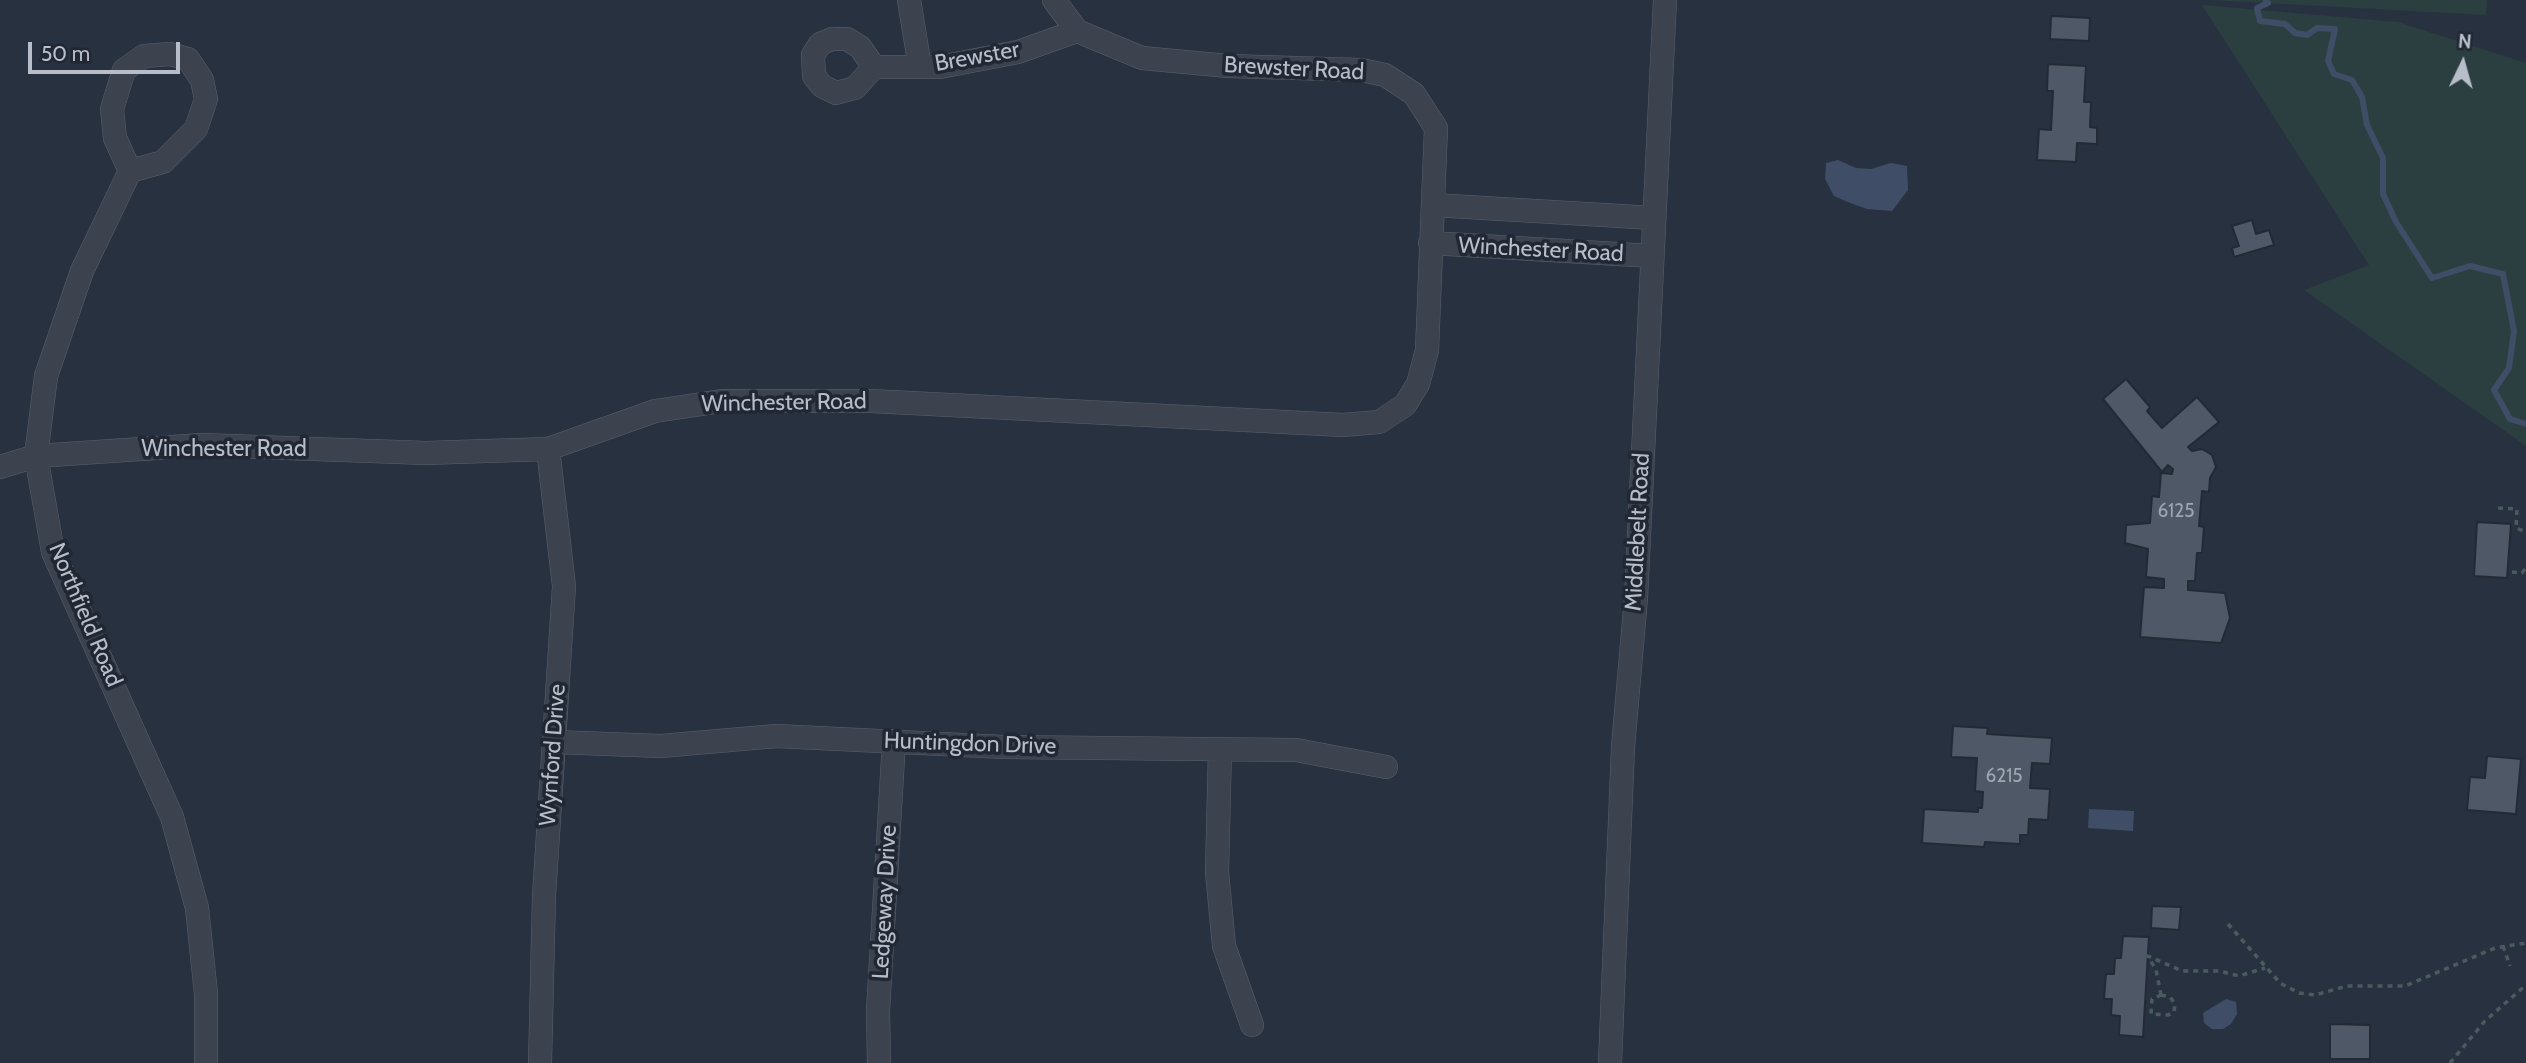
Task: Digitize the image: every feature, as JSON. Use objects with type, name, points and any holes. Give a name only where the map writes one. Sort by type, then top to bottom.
[{"type":"street","points":[[909,0],[920,67]]},
{"type":"street","points":[[1054,0],[1077,31]]},
{"type":"street","name":"Middlebelt Road","points":[[1610,1063],[1623,747],[1636,598],[1665,0]]},
{"type":"street","name":"Brewster","points":[[874,67],[940,67],[1018,52],[1077,31]]},
{"type":"street","name":"Brewster Road","points":[[1077,31],[1142,58],[1228,66],[1361,70],[1385,75],[1414,94],[1436,128],[1432,224]]},
{"type":"street","points":[[170,54],[188,60],[202,80],[206,99],[196,129],[163,162],[130,171],[115,138],[112,109],[124,70],[144,56],[170,54]]},
{"type":"street","name":"Northfield Road","points":[[130,171],[82,271],[46,376],[36,456],[53,552],[172,817],[197,908],[206,994],[206,1063]]},
{"type":"street","name":"Winchester Road","points":[[1432,224],[1654,218]]},
{"type":"street","name":"Winchester Road","points":[[1432,224],[1652,256]]},
{"type":"street","name":"Winchester Road","points":[[0,467],[36,456],[202,445],[426,453],[548,449],[654,411],[722,401],[870,401],[1343,425],[1379,422],[1405,405],[1418,384],[1427,350],[1432,224]]},
{"type":"street","name":"Wynford Drive","points":[[540,1063],[544,896],[564,586],[548,449]]},
{"type":"street","name":"Huntingdon Drive","points":[[554,742],[661,746],[776,736],[1004,747],[1296,750],[1386,767]]},
{"type":"street","name":"Ledgeway Drive","points":[[879,1063],[878,1011],[894,741]]},
{"type":"street","points":[[1220,750],[1217,872],[1224,946],[1252,1026]]},
{"type":"path","points":[[2498,508],[2516,509],[2516,528],[2526,532]]},
{"type":"path","points":[[2512,572],[2522,573],[2526,569]]},
{"type":"path","points":[[2228,924],[2280,983],[2299,993],[2315,995],[2347,986],[2405,986],[2503,946],[2526,943]]},
{"type":"path","points":[[2503,946],[2510,966]]},
{"type":"path","points":[[2161,995],[2156,970],[2148,956],[2182,971],[2219,971],[2239,976],[2265,968]]},
{"type":"path","points":[[2450,1063],[2485,1021],[2526,985]]},
{"type":"path","points":[[2161,995],[2172,998],[2174,1012],[2168,1015],[2151,1014],[2152,999],[2161,995]]},
{"type":"green space","points":[[2210,0],[2487,0],[2486,15]]},
{"type":"green space","points":[[2202,5],[2398,22],[2526,63],[2526,446],[2304,290],[2369,265]]},
{"type":"water","points":[[1838,160],[1856,168],[1871,169],[1891,163],[1907,166],[1908,190],[1892,211],[1867,209],[1850,203],[1834,196],[1825,179],[1826,163]]},
{"type":"water","points":[[2089,809],[2134,811],[2133,831],[2088,828]]},
{"type":"water","points":[[2226,999],[2236,1002],[2237,1014],[2231,1024],[2223,1029],[2212,1029],[2204,1023],[2203,1013]]},
{"type":"building","points":[[2051,16],[2090,18],[2089,41],[2050,39]]},
{"type":"building","points":[[2048,64],[2086,66],[2084,102],[2091,102],[2090,127],[2097,128],[2097,144],[2077,143],[2076,162],[2037,160],[2039,129],[2051,130],[2053,91],[2047,91]]},
{"type":"building","points":[[2252,220],[2256,234],[2269,230],[2274,245],[2234,257],[2232,248],[2239,246],[2232,226]]},
{"type":"building","points":[[2126,379],[2150,407],[2147,411],[2162,428],[2197,397],[2219,422],[2188,447],[2192,451],[2202,449],[2212,455],[2216,467],[2210,478],[2209,492],[2202,491],[2199,526],[2204,527],[2202,553],[2197,553],[2195,581],[2188,581],[2188,590],[2225,593],[2230,618],[2221,643],[2140,637],[2144,587],[2164,588],[2164,579],[2146,577],[2148,549],[2125,543],[2126,525],[2150,523],[2152,496],[2159,497],[2161,473],[2172,474],[2173,469],[2168,465],[2162,472],[2103,399]]},
{"type":"building","points":[[2477,522],[2511,524],[2507,578],[2474,576]]},
{"type":"building","points":[[1953,726],[1988,728],[1987,734],[2052,738],[2050,764],[2032,763],[2030,788],[2050,789],[2048,820],[2029,819],[2028,835],[2020,835],[2020,844],[1985,842],[1984,847],[1922,843],[1924,809],[1978,812],[1978,808],[1982,808],[1983,792],[1975,791],[1977,758],[1951,757]]},
{"type":"building","points":[[2487,756],[2521,759],[2516,814],[2467,810],[2470,777],[2485,778]]},
{"type":"building","points":[[2152,906],[2181,907],[2179,930],[2151,928]]},
{"type":"building","points":[[2123,936],[2149,937],[2143,1037],[2119,1035],[2120,1016],[2111,1015],[2112,999],[2104,999],[2106,974],[2114,974],[2115,958],[2121,958]]},
{"type":"building","points":[[2330,1024],[2370,1025],[2370,1059],[2330,1059]]},
{"type":"waterway","points":[[2266,0],[2268,3],[2257,8],[2260,21],[2285,24],[2295,33],[2307,35],[2317,28],[2335,29],[2328,61],[2334,74],[2352,80],[2362,97],[2367,125],[2383,158],[2383,194],[2396,222],[2432,278],[2470,266],[2503,274],[2514,331],[2509,368],[2494,390],[2510,419],[2526,424]]}]
